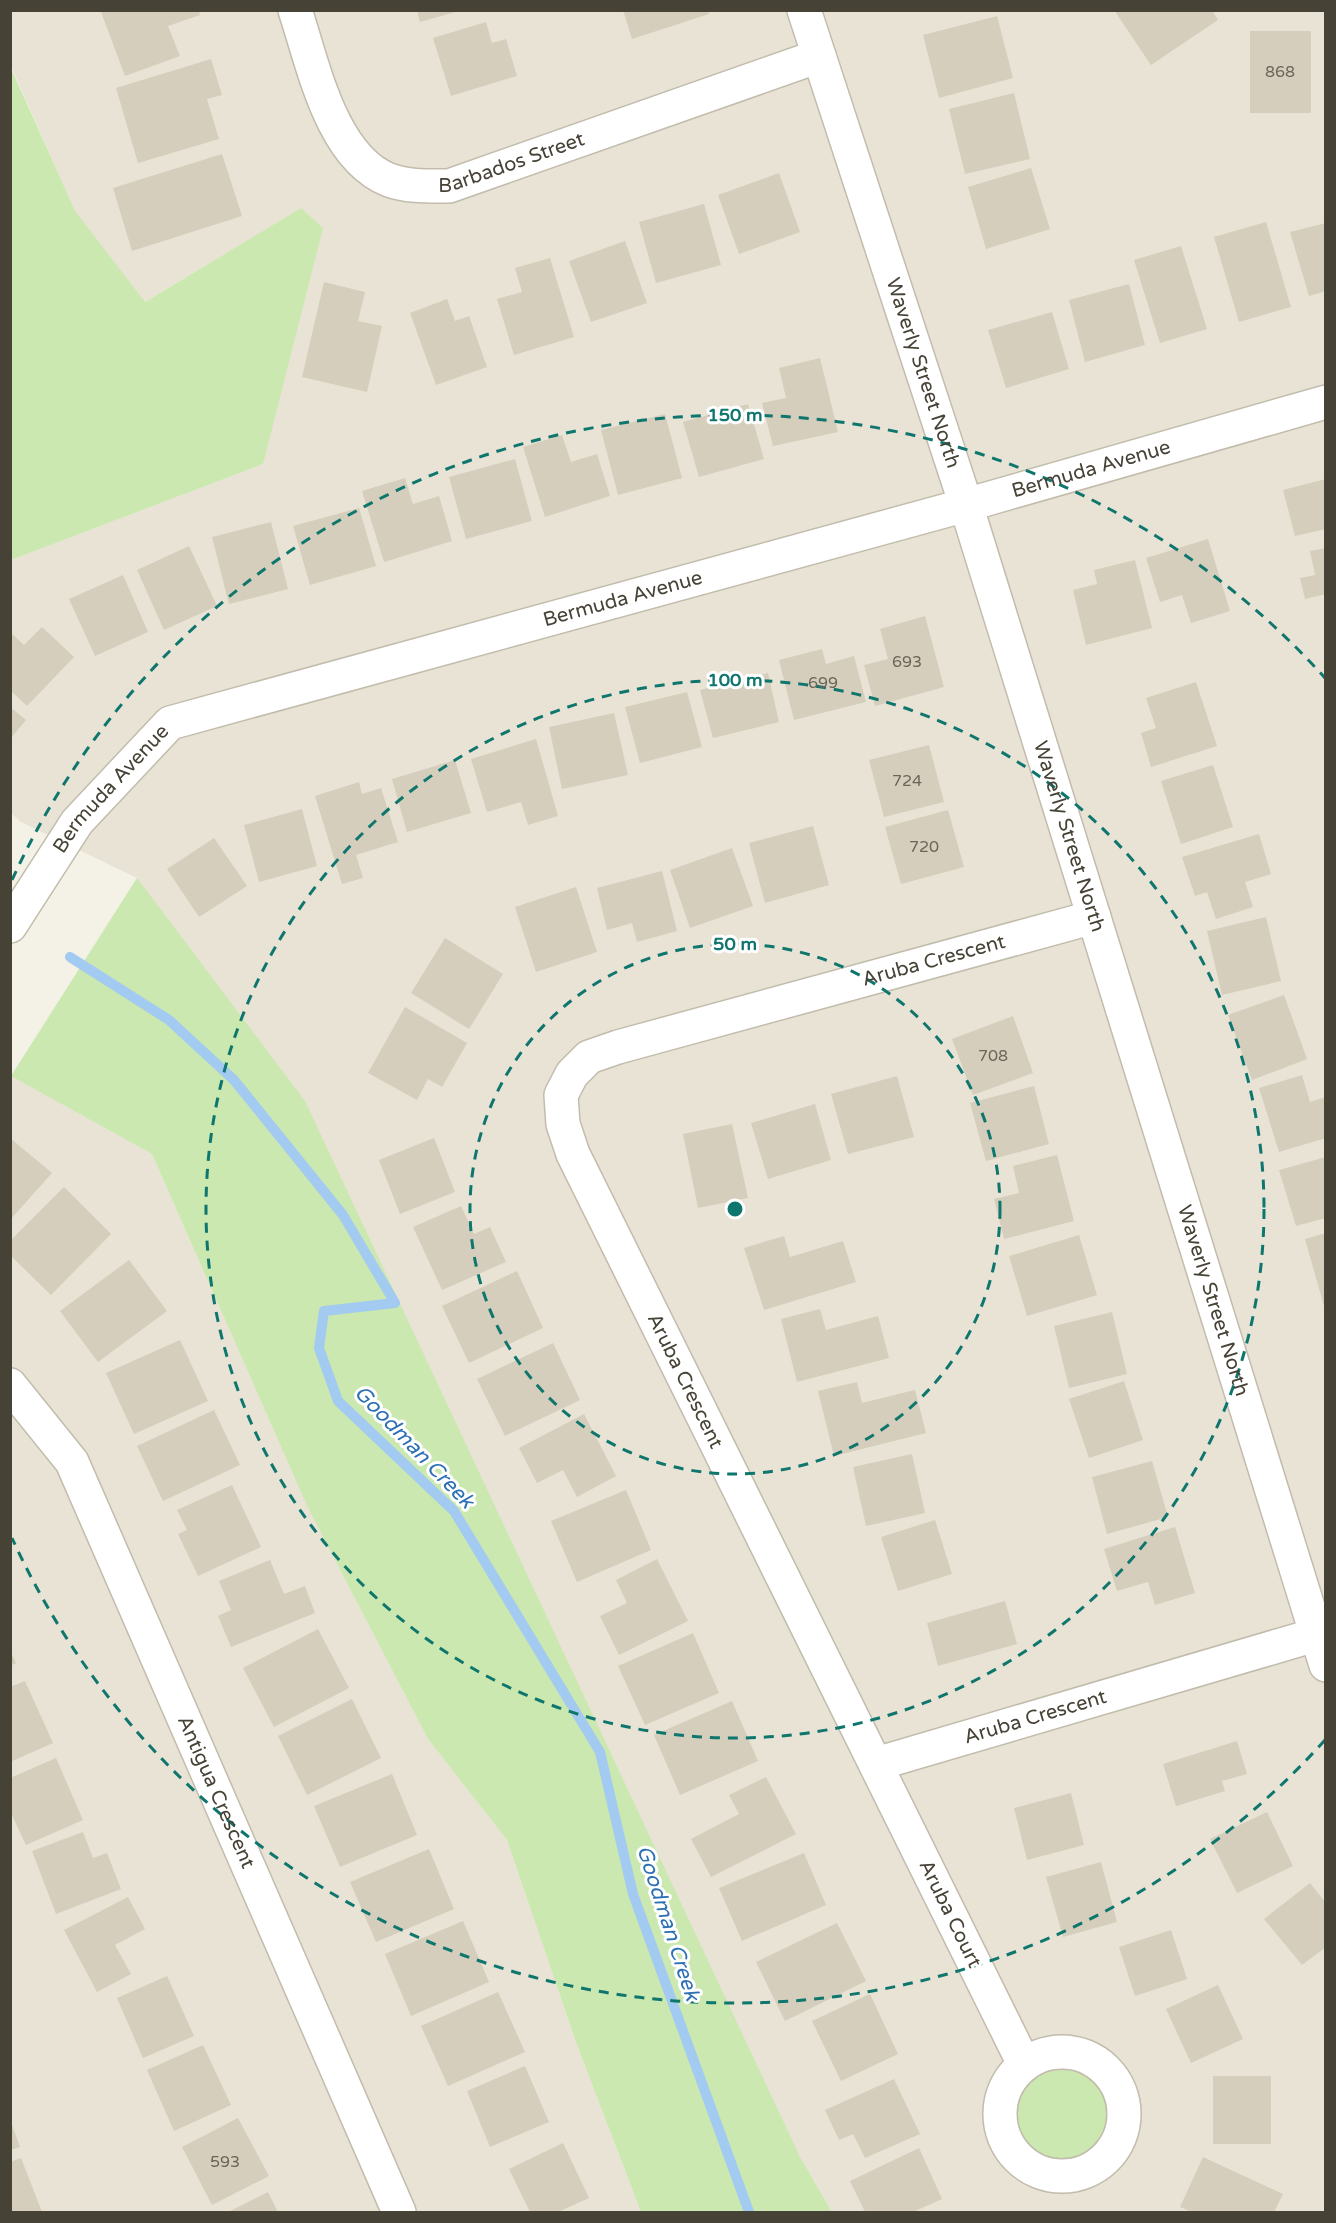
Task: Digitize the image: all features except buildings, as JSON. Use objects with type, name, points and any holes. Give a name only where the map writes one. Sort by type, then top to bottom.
[{"type":"street","name":"Barbados Street","points":[[295,10],[325,104],[347,145],[368,168],[389,180],[415,186],[449,186],[819,56]]},
{"type":"street","name":"Waverly Street North","points":[[804,10],[966,505],[1326,1665]]},
{"type":"street","name":"Bermuda Avenue","points":[[10,926],[77,822],[170,723],[966,505],[1326,402]]},
{"type":"street","name":"Aruba Crescent","points":[[1094,917],[618,1047],[589,1057],[572,1074],[561,1095],[563,1124],[573,1154],[876,1764],[1315,1635]]},
{"type":"street","name":"Antigua Crescent","points":[[10,1385],[72,1462],[399,2212]]},
{"type":"street","name":"Aruba Court","points":[[876,1764],[1024,2064]]},
{"type":"shaded area","points":[[10,11],[1325,11],[1325,2212],[832,2212],[800,2157],[137,878],[21,822],[11,813],[11,560],[263,464],[301,208],[113,321],[75,212],[11,66]]},
{"type":"shaded area","points":[[10,1075],[152,1154],[308,1508],[428,1739],[507,1840],[577,2045],[641,2212],[11,2212]]},
{"type":"green space","points":[[10,66],[75,211],[145,302],[301,208],[323,228],[263,464],[11,560]]},
{"type":"green space","points":[[137,878],[305,1101],[800,2157],[832,2212],[641,2212],[577,2045],[507,1840],[428,1739],[308,1508],[152,1154],[11,1076]]},
{"type":"green space","points":[[1062,2070],[1079,2074],[1094,2084],[1104,2099],[1108,2116],[1104,2133],[1094,2148],[1079,2158],[1062,2162],[1045,2158],[1030,2148],[1020,2133],[1016,2116],[1020,2099],[1030,2084],[1045,2074]]},
{"type":"waterway","name":"Goodman Creek","points":[[70,957],[169,1020],[234,1080],[343,1215],[395,1303],[324,1311],[319,1348],[338,1401],[454,1511],[600,1752],[633,1894],[749,2212]]}]
